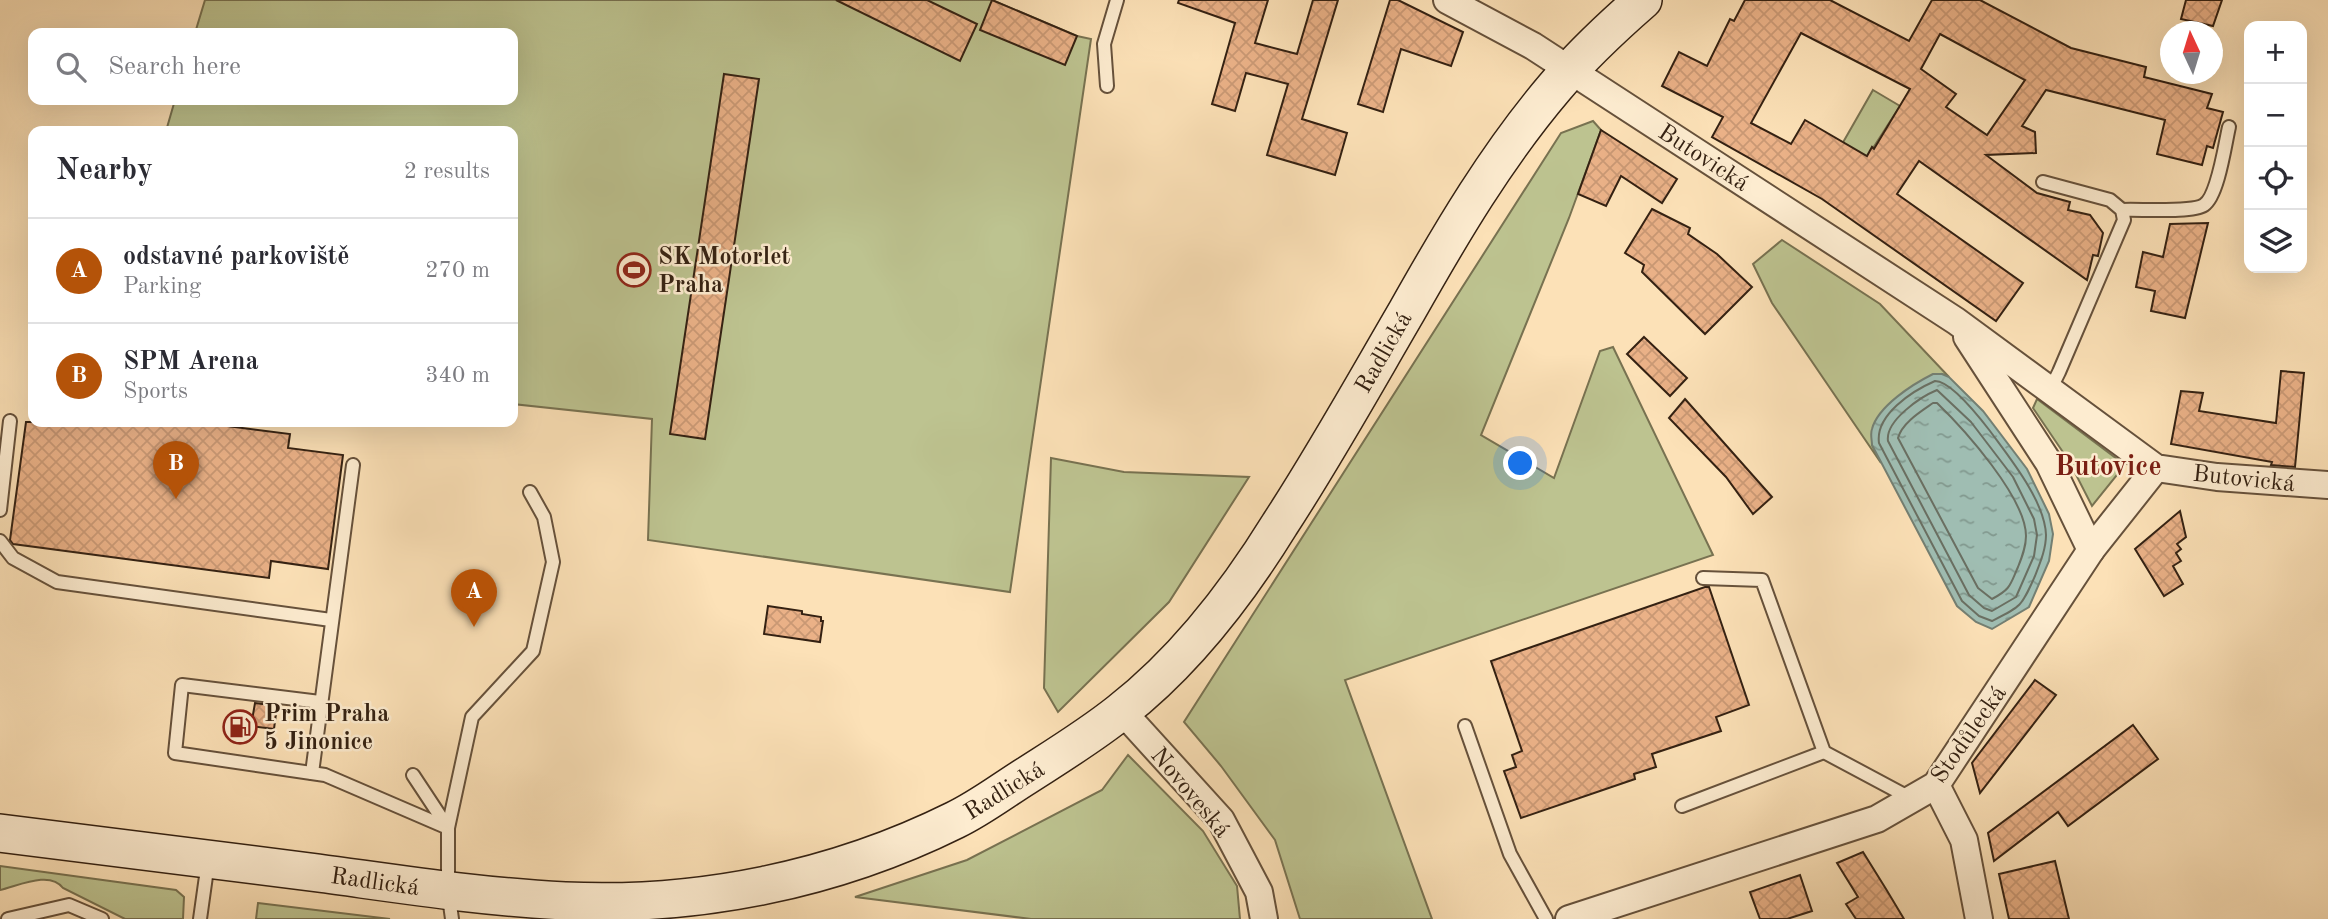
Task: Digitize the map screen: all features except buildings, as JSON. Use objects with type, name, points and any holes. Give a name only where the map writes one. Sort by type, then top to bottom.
[{"type":"main road","name":"Radlická","points":[[0,832],[208,858],[450,905],[644,901],[722,894],[861,860],[959,818],[1055,758],[1122,711],[1218,613],[1263,552],[1316,468],[1483,184],[1530,118],[1570,71],[1602,36],[1643,0]]},
{"type":"street","name":"Butovická","points":[[1447,0],[1533,46],[1956,321],[2156,468],[2217,477],[2328,485]]},
{"type":"street","name":"Butovická","points":[[1956,321],[2049,463],[2091,550]]},
{"type":"street","name":"Stodůlecká","points":[[1569,919],[1877,819],[1936,785],[2091,550],[2156,468]]},
{"type":"street","name":"Novoveská","points":[[1122,711],[1221,820],[1259,892],[1264,919]]},
{"type":"street","points":[[1936,785],[1964,839],[1979,919]]},
{"type":"lane","points":[[1107,86],[1104,44],[1117,0]]},
{"type":"lane","points":[[2043,182],[2110,200],[2122,209],[2194,209],[2206,204],[2213,192],[2229,127]]},
{"type":"lane","points":[[2050,390],[2124,220],[2122,209]]},
{"type":"lane","points":[[0,510],[10,421]]},
{"type":"lane","points":[[312,773],[353,465]]},
{"type":"lane","points":[[450,905],[448,828],[472,716],[533,651],[553,562],[544,517],[530,492]]},
{"type":"lane","points":[[0,541],[13,558],[57,582],[331,620]]},
{"type":"lane","points":[[1703,578],[1762,580],[1824,752],[1912,799]]},
{"type":"lane","points":[[320,702],[182,685],[175,753],[326,775],[448,828]]},
{"type":"lane","points":[[1465,726],[1510,854],[1546,919]]},
{"type":"lane","points":[[1682,806],[1824,752]]},
{"type":"lane","points":[[413,775],[448,828]]},
{"type":"lane","points":[[200,919],[208,858]]},
{"type":"lane","points":[[8,919],[69,905],[102,919]]},
{"type":"green space","name":"SK Motorlet Praha","points":[[205,0],[992,0],[1077,36],[1091,39],[1010,592],[648,540],[652,419],[518,405],[518,126],[167,126],[174,105],[518,105],[518,28],[197,28]]},
{"type":"green space","points":[[1873,90],[1900,106],[1834,204],[1814,193]]},
{"type":"green space","points":[[1593,121],[1601,130],[1569,218],[1481,435],[1554,478],[1600,351],[1613,347],[1713,555],[1345,680],[1432,919],[1300,919],[1275,840],[1221,766],[1184,722],[1561,133]]},
{"type":"green space","points":[[1782,240],[1880,304],[1949,377],[1942,374],[1872,445],[1881,463],[1772,303],[1753,264]]},
{"type":"green space","points":[[2037,399],[2125,465],[2092,506],[2069,461],[2033,408]]},
{"type":"green space","points":[[1051,458],[1124,472],[1249,477],[1169,602],[1058,712],[1044,688]]},
{"type":"green space","points":[[1128,755],[1203,831],[1237,886],[1240,919],[1031,919],[855,897],[967,860],[1102,790]]},
{"type":"green space","points":[[0,866],[176,890],[184,897],[183,919],[125,919],[50,880],[33,881],[0,890]]},
{"type":"green space","points":[[258,903],[390,919],[256,919]]},
{"type":"water","points":[[1933,374],[1949,377],[1983,411],[2027,469],[2049,514],[2053,534],[2049,561],[2029,607],[1992,629],[1976,622],[1957,606],[1872,445],[1871,431],[1881,412],[1906,390]]},
{"type":"place","name":"SK Motorlet Praha","points":[[634,270]]},
{"type":"place","name":"SPM Arena","points":[[176,499]]},
{"type":"place","name":"odstavné parkoviště","points":[[474,627]]},
{"type":"place","name":"Prim Praha 5 Jinonice","points":[[240,727]]},
{"type":"district","name":"Butovice","points":[[2108,465]]}]
